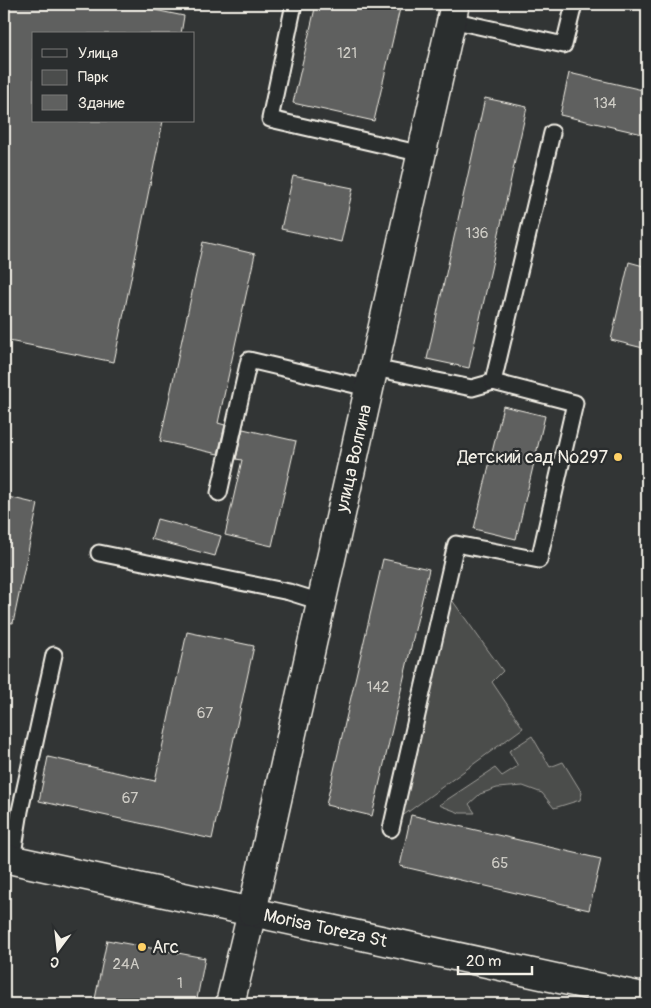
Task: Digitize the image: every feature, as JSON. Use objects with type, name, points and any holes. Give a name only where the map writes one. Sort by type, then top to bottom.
[{"type":"street","name":"улица Волгина","points":[[230,1004],[453,12]]},
{"type":"street","name":"Morisa Toreza St","points":[[8,859],[647,998]]},
{"type":"lane","points":[[294,4],[270,119],[422,154]]},
{"type":"lane","points":[[453,12],[564,45],[574,4]]},
{"type":"lane","points":[[493,382],[552,133]]},
{"type":"lane","points":[[219,493],[249,360],[355,385],[371,379],[472,388],[493,382],[575,404],[539,560],[456,544],[391,829]]},
{"type":"lane","points":[[99,553],[289,592],[321,602]]},
{"type":"lane","points":[[8,859],[54,656]]},
{"type":"green space","points":[[452,600],[503,671],[492,682],[523,728],[397,820]]},
{"type":"green space","points":[[532,736],[550,767],[563,762],[582,793],[580,800],[554,808],[542,793],[523,786],[497,788],[480,794],[469,804],[475,813],[460,813],[439,805],[495,768],[502,776],[518,766],[509,751]]},
{"type":"building","points":[[4,4],[125,4],[184,16],[181,32],[32,32],[32,122],[163,122],[114,362],[4,340]]},
{"type":"building","points":[[316,4],[401,4],[374,121],[293,103]]},
{"type":"building","points":[[569,73],[647,91],[647,135],[560,115]]},
{"type":"building","points":[[485,98],[527,107],[469,368],[427,359]]},
{"type":"building","points":[[293,176],[353,188],[341,242],[281,229]]},
{"type":"building","points":[[203,242],[255,254],[218,423],[225,425],[218,454],[160,441]]},
{"type":"building","points":[[629,262],[647,267],[647,349],[611,340]]},
{"type":"building","points":[[503,406],[545,416],[516,539],[474,529]]},
{"type":"building","points":[[243,429],[296,441],[272,546],[225,535],[242,460],[236,459]]},
{"type":"building","points":[[4,496],[38,504],[13,623],[4,622]]},
{"type":"building","points":[[157,519],[221,536],[215,556],[151,539]]},
{"type":"building","points":[[383,559],[429,569],[372,816],[326,805]]},
{"type":"building","points":[[187,632],[254,646],[212,839],[39,801],[48,757],[155,781]]},
{"type":"building","points":[[411,815],[601,859],[589,910],[400,866]]},
{"type":"building","points":[[107,940],[205,958],[196,1004],[94,1004]]},
{"type":"place","name":"Детский сад №297","points":[[618,457]]},
{"type":"place","name":"Агс","points":[[142,947]]}]
